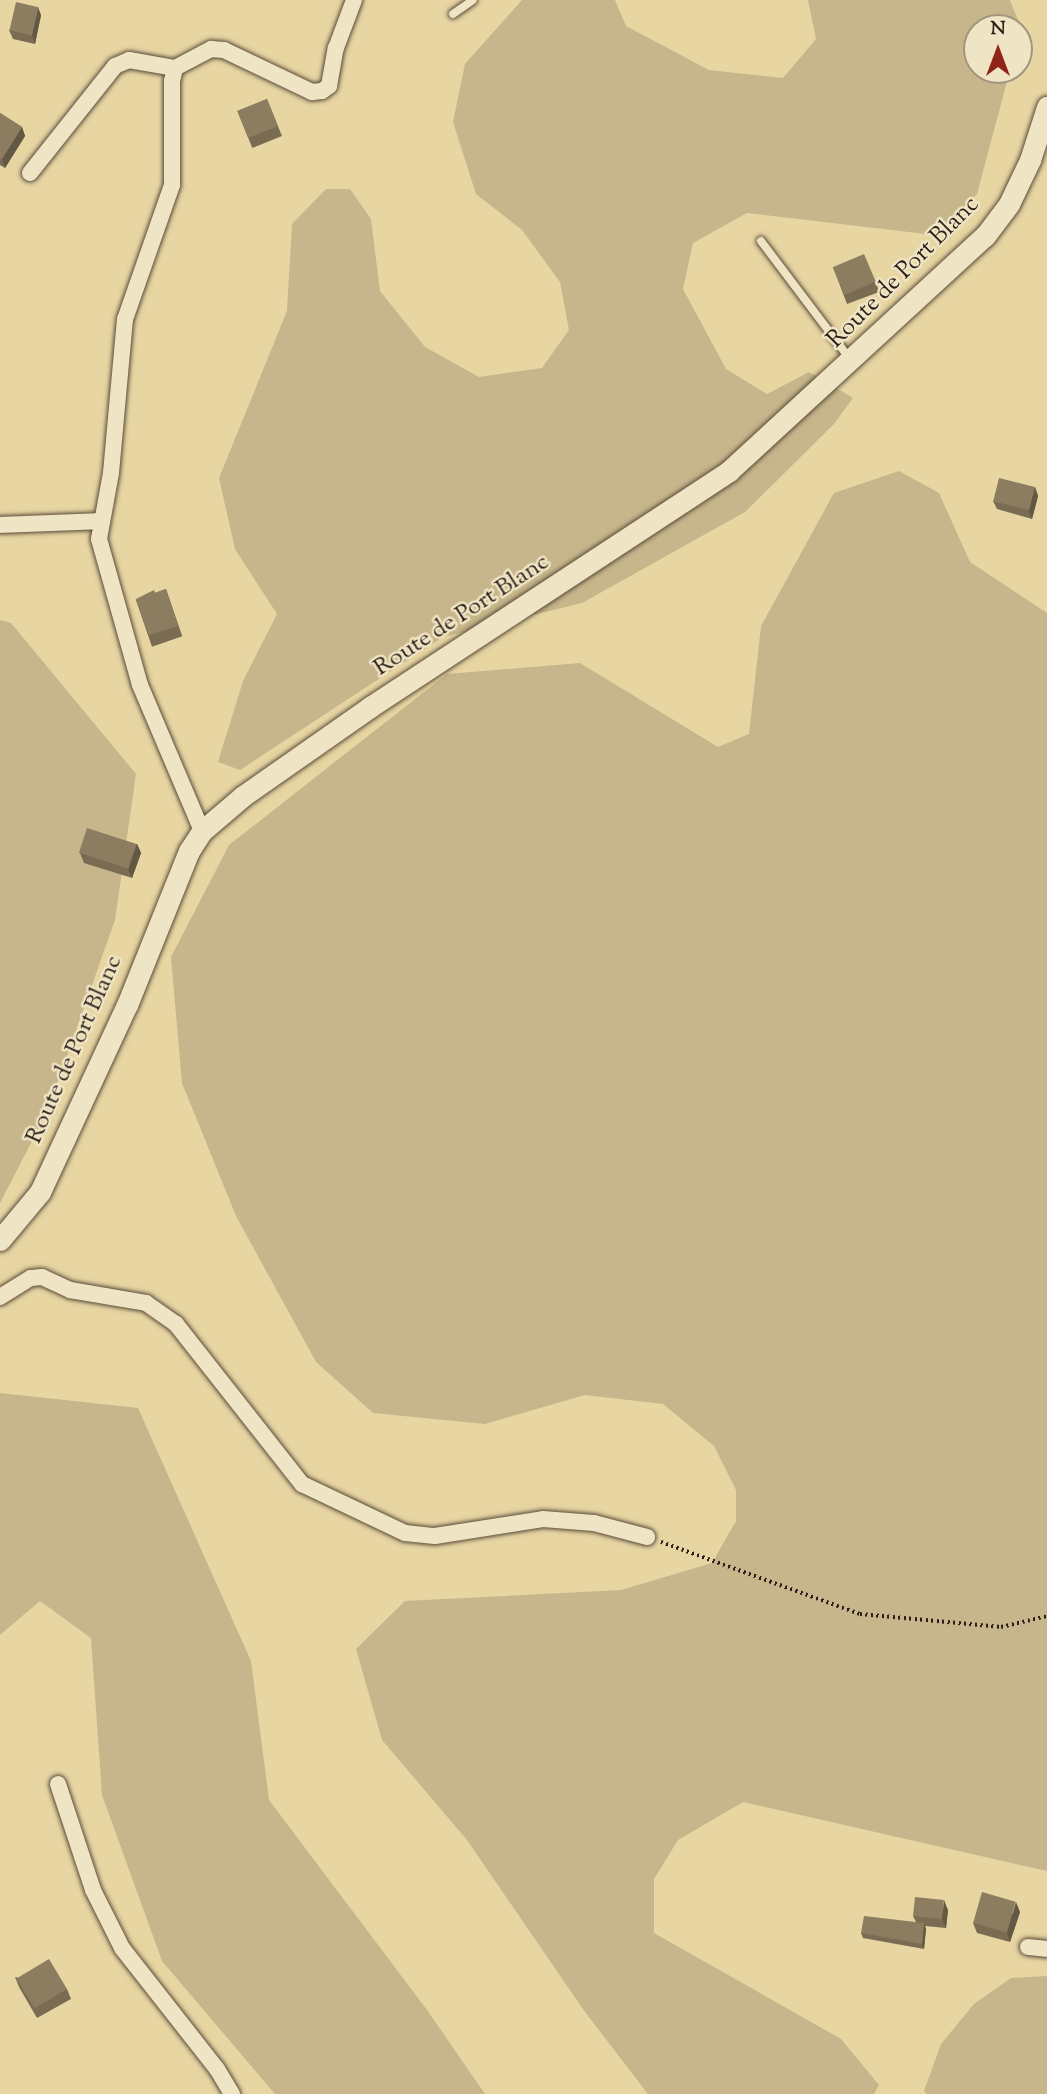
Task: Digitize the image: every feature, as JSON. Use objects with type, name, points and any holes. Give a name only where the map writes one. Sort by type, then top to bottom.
[{"type":"street","points":[[30,173],[115,66],[137,60],[175,68],[211,49],[224,50],[312,92],[322,91],[329,86],[336,48],[354,0]]},
{"type":"street","points":[[175,68],[172,81],[172,185],[125,319],[111,473],[99,539],[140,685],[202,831]]},
{"type":"street","name":"Route de Port Blanc","points":[[0,1240],[40,1192],[127,1005],[188,851],[202,831],[243,796],[370,707],[729,471],[852,362],[985,236],[1009,204],[1030,160],[1047,107]]},
{"type":"street","points":[[0,525],[102,521]]},
{"type":"street","points":[[0,1297],[31,1278],[42,1277],[70,1290],[146,1303],[176,1324],[302,1484],[405,1533],[435,1536],[543,1519],[594,1523],[647,1537]]},
{"type":"street","points":[[58,1784],[93,1890],[122,1948],[216,2069],[232,2094]]},
{"type":"street","points":[[1028,1947],[1047,1949]]},
{"type":"lane","points":[[453,13],[473,0]]},
{"type":"lane","points":[[761,241],[852,362]]},
{"type":"path","points":[[647,1537],[860,1614],[1001,1627],[1047,1616]]},
{"type":"shaded area","points":[[522,0],[615,0],[626,26],[709,70],[783,78],[816,39],[808,0],[1010,0],[1016,14],[963,14],[963,84],[1006,84],[977,194],[934,235],[747,213],[693,243],[683,289],[726,369],[767,394],[809,372],[853,398],[834,424],[745,512],[582,603],[443,637],[240,770],[218,762],[243,681],[277,614],[235,549],[219,478],[287,311],[292,224],[326,189],[350,189],[371,219],[380,291],[425,347],[479,377],[542,368],[569,330],[560,282],[522,230],[476,194],[453,122],[465,64]]},
{"type":"shaded area","points":[[899,471],[939,493],[970,562],[1047,613],[1047,1871],[743,1802],[678,1840],[654,1879],[654,1933],[841,2039],[879,2085],[874,2094],[648,2094],[585,2012],[467,1840],[382,1740],[356,1649],[405,1601],[621,1590],[712,1563],[736,1521],[736,1490],[714,1446],[663,1404],[585,1395],[485,1424],[373,1413],[316,1362],[236,1216],[182,1083],[171,957],[229,845],[447,674],[580,663],[718,747],[749,734],[761,626],[834,493]]},
{"type":"shaded area","points":[[0,620],[11,623],[136,774],[115,920],[47,1112],[0,1203]]},
{"type":"shaded area","points":[[0,1393],[138,1408],[251,1661],[269,1800],[427,2010],[485,2094],[275,2094],[162,1961],[102,1795],[91,1638],[40,1601],[0,1635]]},
{"type":"shaded area","points":[[1047,1976],[1047,2094],[927,2094],[924,2091],[941,2044],[974,2004],[1011,1978]]},
{"type":"building","points":[[16,2],[38,7],[32,35],[9,30]]},
{"type":"building","points":[[267,99],[278,126],[248,138],[237,111]]},
{"type":"building","points":[[0,113],[22,127],[2,159],[0,158]]},
{"type":"building","points":[[864,254],[876,282],[844,295],[833,267]]},
{"type":"building","points":[[999,478],[1035,487],[1029,510],[993,501]]},
{"type":"building","points":[[166,589],[178,626],[149,635],[136,599],[154,590],[155,593]]},
{"type":"building","points":[[87,828],[136,844],[128,869],[79,853]]},
{"type":"building","points":[[982,1892],[1016,1902],[1007,1932],[973,1923]]},
{"type":"building","points":[[915,1897],[944,1900],[942,1919],[913,1916]]},
{"type":"building","points":[[864,1916],[924,1923],[922,1944],[861,1933]]},
{"type":"building","points":[[49,1959],[67,1989],[34,2009],[16,1979]]}]
